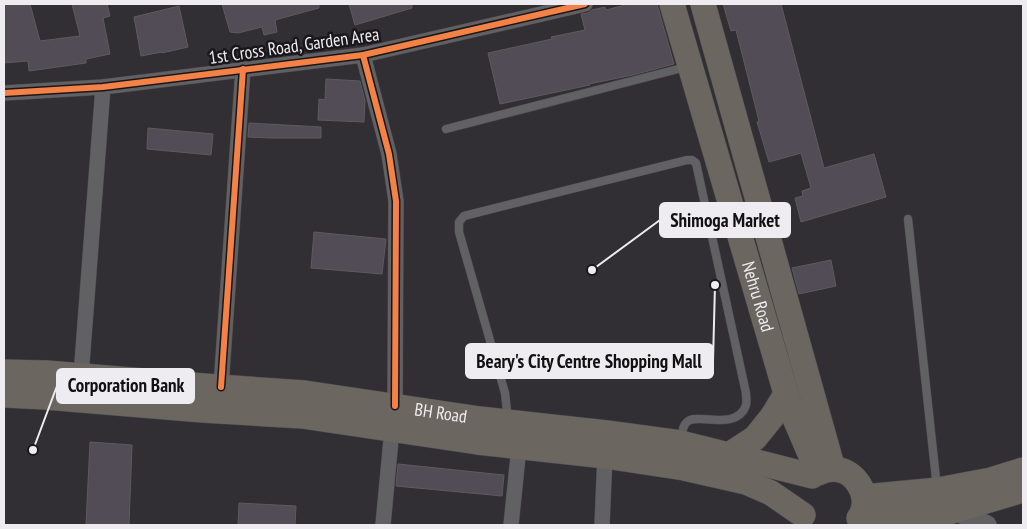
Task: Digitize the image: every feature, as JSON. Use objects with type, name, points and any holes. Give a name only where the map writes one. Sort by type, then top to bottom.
[{"type":"main road","name":"Nehru Road","points":[[672,4],[790,407],[821,473]]},
{"type":"main road","name":"Nehru Road","points":[[702,4],[821,473]]},
{"type":"main road","name":"BH Road","points":[[4,372],[305,393],[477,442],[605,456],[684,468],[746,482],[771,493],[806,520]]},
{"type":"main road","points":[[730,455],[755,438],[772,417],[786,394]]},
{"type":"main road","name":"BH Road","points":[[4,395],[302,416],[508,422],[681,443],[821,473],[844,472],[854,477],[860,486],[859,514]]},
{"type":"main road","points":[[859,514],[938,490],[991,480],[1023,470]]},
{"type":"main road","points":[[806,520],[800,505],[800,494],[805,483],[821,473]]},
{"type":"main road","points":[[859,514],[950,512],[1023,490]]},
{"type":"street","name":"1st Cross Road, Garden Area","points":[[4,93],[103,87],[363,55],[585,4]]},
{"type":"street","points":[[363,55],[389,154],[396,201],[394,418],[383,525]]},
{"type":"street","points":[[221,388],[243,69]]},
{"type":"street","points":[[81,376],[103,87]]},
{"type":"street","points":[[511,525],[519,447]]},
{"type":"street","points":[[602,525],[605,456]]},
{"type":"street","points":[[955,511],[987,525]]},
{"type":"lane","points":[[446,129],[690,66]]},
{"type":"lane","points":[[508,422],[505,393],[459,232],[459,222],[464,216],[692,160],[696,163],[746,394],[746,404],[741,414],[733,419],[694,418],[688,421],[683,426],[681,443]]},
{"type":"lane","points":[[908,219],[938,490]]},
{"type":"building","points":[[4,4],[30,4],[40,41],[80,36],[72,4],[107,4],[110,16],[103,18],[110,54],[86,59],[86,63],[29,71],[28,61],[4,63]]},
{"type":"building","points":[[222,4],[319,4],[319,8],[275,20],[277,32],[264,35],[262,27],[238,33],[230,32]]},
{"type":"building","points":[[349,4],[412,4],[412,8],[355,25]]},
{"type":"building","points":[[629,4],[657,4],[674,64],[590,85],[500,104],[488,53],[585,30],[581,14],[605,7],[606,10]]},
{"type":"building","points":[[723,4],[781,4],[824,168],[874,154],[886,197],[801,222],[795,198],[803,196],[802,191],[811,188],[801,153],[769,162],[757,122],[759,121],[736,30],[731,31]]},
{"type":"building","points":[[179,6],[188,47],[141,56],[134,17]]},
{"type":"building","points":[[326,79],[360,81],[365,101],[364,122],[318,120],[319,99],[325,100]]},
{"type":"building","points":[[249,123],[321,127],[321,138],[248,137]]},
{"type":"building","points":[[148,128],[213,134],[211,155],[147,149]]},
{"type":"building","points":[[314,232],[386,239],[382,274],[311,268]]},
{"type":"building","points":[[831,260],[836,286],[799,294],[792,268]]},
{"type":"building","points":[[90,442],[132,445],[129,525],[86,525]]},
{"type":"building","points":[[398,464],[504,475],[502,496],[396,486]]},
{"type":"building","points":[[239,503],[296,506],[295,525],[238,525]]},
{"type":"cycle path","points":[[4,93],[103,87],[363,55],[585,4]]},
{"type":"cycle path","points":[[363,55],[389,154],[396,201],[395,406]]},
{"type":"cycle path","points":[[221,387],[243,69]]},
{"type":"place","name":"Shimoga Market","points":[[592,270]]},
{"type":"place","name":"Beary's City Centre Shopping Mall","points":[[715,285]]},
{"type":"place","name":"Corporation Bank","points":[[33,450]]}]
